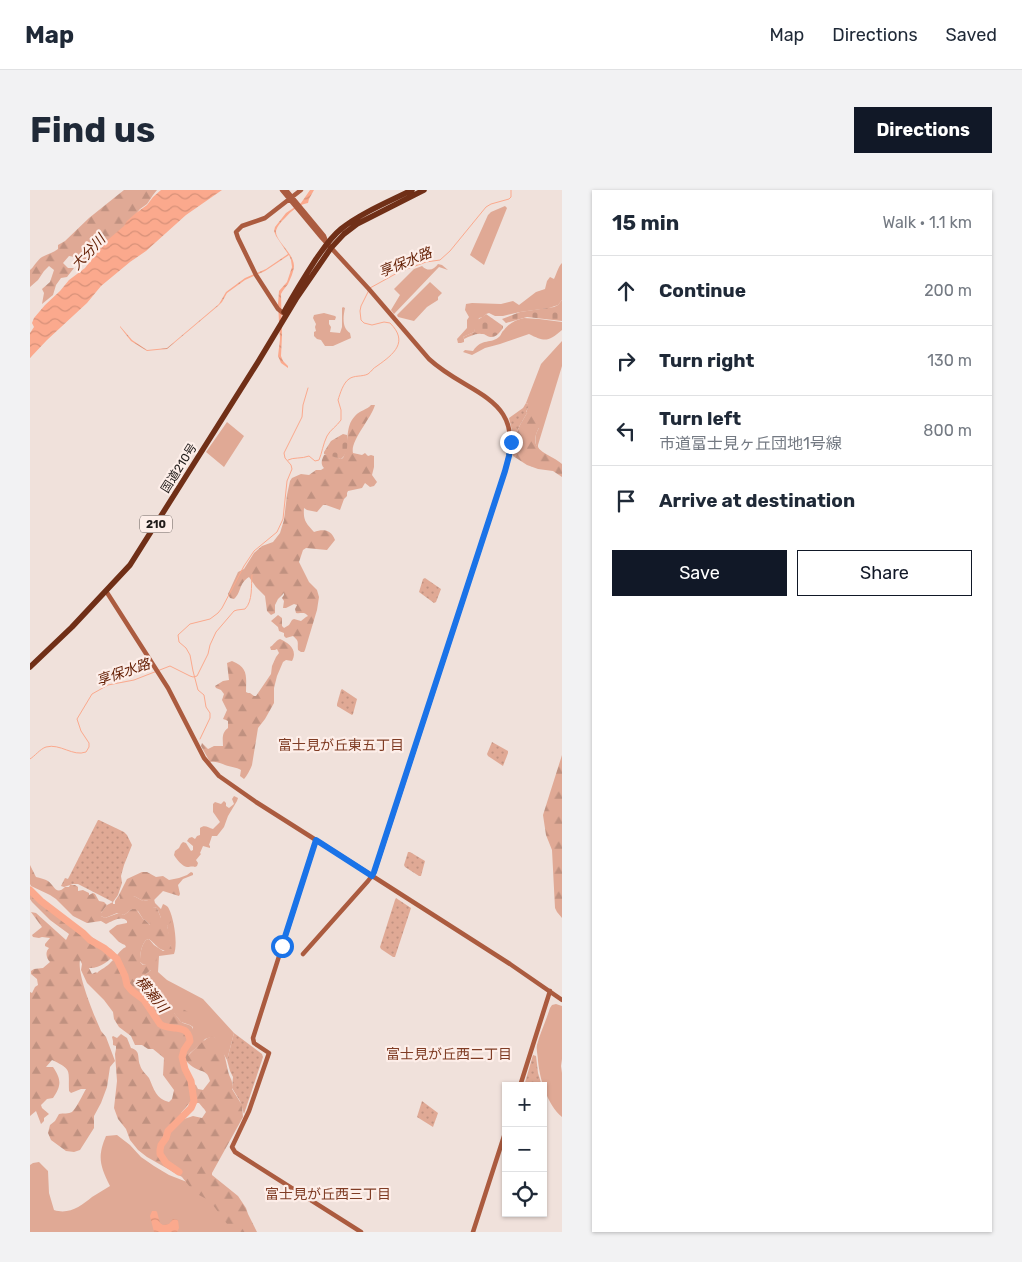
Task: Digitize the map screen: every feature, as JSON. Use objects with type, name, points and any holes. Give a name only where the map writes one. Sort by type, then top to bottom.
[{"type":"highway","name":"国道210号","points":[[258,362],[301,283],[341,229],[349,222],[412,190]]},
{"type":"highway","name":"国道210号","points":[[30,667],[106,591],[134,559],[329,245],[352,228],[424,190]]},
{"type":"street","points":[[282,190],[291,198]]},
{"type":"street","points":[[286,190],[329,245],[429,358],[440,368],[496,405],[505,419],[511,442],[505,471],[375,870],[372,876],[303,954]]},
{"type":"street","points":[[283,313],[256,275],[236,233],[241,227],[265,218],[301,190]]},
{"type":"street","points":[[106,591],[168,688],[208,764],[223,779],[510,964],[562,1000]]},
{"type":"street","points":[[316,840],[252,1039],[254,1043],[269,1053],[249,1111],[232,1144],[232,1148],[235,1152],[361,1232]]},
{"type":"street","points":[[521,1082],[550,991]]},
{"type":"street","points":[[473,1232],[502,1142]]},
{"type":"green space","points":[[124,190],[157,190],[147,204],[109,241],[98,239],[91,256],[84,265],[81,258],[69,256],[63,263],[68,268],[74,268],[67,277],[61,278],[56,285],[53,295],[42,304],[44,293],[42,289],[50,282],[54,270],[49,266],[30,287],[30,270],[40,258],[58,249],[58,245]]},
{"type":"green space","points":[[505,206],[507,208],[484,265],[470,255],[488,215]]},
{"type":"green space","points":[[562,263],[562,300],[558,305],[503,316],[486,314],[479,318],[474,332],[463,337],[464,342],[458,343],[457,339],[467,328],[469,317],[465,310],[466,304],[501,304],[513,301],[519,305],[536,292],[545,289],[547,281],[550,277],[554,279]]},
{"type":"green space","points":[[438,264],[448,270],[439,267],[394,314],[391,310],[400,295],[394,289],[414,269],[422,266],[431,270]]},
{"type":"green space","points":[[430,282],[442,293],[438,300],[427,307],[414,321],[398,317],[397,315]]},
{"type":"green space","points":[[562,300],[562,321],[527,317],[506,323],[502,319],[520,312],[554,307]]},
{"type":"green space","points":[[343,307],[345,308],[344,325],[351,338],[333,346],[325,346],[321,340],[314,336],[316,324],[313,318],[314,315],[324,313],[335,316],[335,320],[329,320],[330,332],[340,333]]},
{"type":"green space","points":[[486,314],[503,326],[499,333],[492,337],[479,334],[464,339],[463,337],[474,332],[473,322]]},
{"type":"green space","points":[[524,318],[562,322],[562,330],[546,340],[529,334],[485,348],[472,355],[463,352],[465,350],[473,351],[483,342],[497,339],[510,324]]},
{"type":"green space","points":[[562,341],[562,366],[538,445],[540,451],[537,446],[535,440],[539,428],[533,417],[526,413],[528,404],[526,403],[541,364]]},
{"type":"green space","points":[[526,403],[529,405],[527,413],[514,439],[509,418],[523,408]]},
{"type":"green space","points":[[371,405],[375,405],[355,442],[353,453],[362,455],[365,453],[368,456],[374,456],[372,475],[377,482],[374,486],[370,487],[365,483],[362,488],[348,491],[340,510],[326,505],[323,505],[317,512],[304,508],[306,522],[314,532],[321,530],[329,532],[335,540],[327,550],[306,548],[303,550],[299,562],[309,582],[317,590],[319,597],[305,650],[301,652],[298,650],[297,640],[293,636],[286,638],[284,633],[279,631],[278,627],[271,621],[278,615],[282,618],[282,626],[284,628],[294,619],[301,621],[308,616],[304,613],[296,613],[297,605],[294,604],[283,608],[284,601],[282,598],[284,593],[275,605],[275,613],[271,615],[267,611],[265,596],[249,577],[243,582],[234,599],[230,598],[228,594],[238,572],[244,569],[254,553],[262,546],[273,542],[280,533],[292,478],[301,474],[309,475],[316,470],[324,468],[322,460],[324,455],[343,458],[349,425],[357,414]]},
{"type":"green space","points":[[527,413],[534,417],[540,426],[536,434],[535,441],[537,446],[562,464],[562,477],[553,471],[527,465],[513,456],[514,439]]},
{"type":"green space","points":[[227,422],[244,436],[224,467],[206,452]]},
{"type":"green space","points":[[343,434],[347,435],[347,441],[343,457],[341,459],[324,454],[331,441]]},
{"type":"green space","points":[[425,578],[441,589],[434,603],[419,592]]},
{"type":"green space","points":[[280,639],[292,647],[294,657],[292,661],[286,660],[283,662],[277,676],[274,688],[274,703],[258,728],[252,765],[244,779],[240,776],[241,770],[239,769],[218,762],[210,762],[201,746],[202,743],[208,749],[214,746],[223,746],[223,734],[228,728],[228,721],[223,719],[227,710],[222,700],[224,694],[215,686],[229,680],[227,663],[232,661],[244,670],[246,692],[256,696],[271,674],[272,666],[279,653],[277,649],[271,650],[270,647]]},
{"type":"green space","points":[[342,689],[357,699],[352,715],[337,706]]},
{"type":"green space","points":[[492,742],[508,751],[503,766],[487,754]]},
{"type":"green space","points":[[562,755],[562,918],[555,908],[552,850],[546,835],[543,815]]},
{"type":"green space","points":[[234,796],[238,798],[224,827],[217,836],[212,836],[210,848],[203,846],[201,854],[196,860],[197,866],[187,867],[181,864],[174,855],[175,851],[183,842],[186,843],[191,851],[193,850],[193,846],[187,841],[189,838],[195,839],[200,835],[200,828],[205,826],[213,829],[220,822],[213,812],[213,804],[215,802],[221,804],[224,801],[229,808],[234,804],[232,799]]},
{"type":"green space","points":[[98,820],[124,832],[132,845],[124,865],[121,876],[122,883],[118,895],[113,902],[78,884],[61,886],[65,878],[68,879]]},
{"type":"green space","points":[[408,852],[425,861],[421,876],[405,867]]},
{"type":"green space","points":[[30,865],[36,877],[48,881],[57,890],[75,885],[78,887],[78,891],[83,890],[89,893],[89,895],[95,894],[99,901],[107,905],[101,913],[101,916],[105,918],[119,913],[124,915],[132,909],[136,909],[143,919],[151,925],[149,917],[151,908],[154,907],[157,908],[161,918],[164,915],[169,917],[171,922],[167,926],[172,950],[163,950],[158,948],[149,939],[146,940],[141,950],[140,962],[145,965],[149,952],[155,952],[157,958],[155,964],[146,974],[145,979],[160,990],[171,1005],[188,1012],[188,1015],[185,1016],[174,1013],[182,1022],[193,1028],[193,1034],[190,1035],[188,1056],[203,1041],[210,1037],[219,1041],[222,1047],[232,1081],[232,1089],[242,1105],[243,1117],[212,1175],[238,1196],[257,1232],[233,1232],[210,1201],[199,1195],[182,1177],[147,1157],[130,1140],[114,1108],[117,1081],[116,1046],[113,1045],[112,1037],[117,1038],[121,1034],[127,1038],[131,1048],[137,1053],[141,1069],[149,1078],[161,1099],[169,1102],[172,1099],[174,1090],[163,1075],[164,1058],[153,1049],[148,1049],[142,1045],[135,1045],[131,1036],[119,1027],[114,1019],[113,1012],[87,983],[81,970],[82,964],[80,960],[81,975],[87,995],[115,1061],[110,1067],[107,1087],[94,1116],[94,1128],[80,1150],[74,1152],[66,1151],[51,1140],[48,1133],[50,1125],[59,1114],[72,1112],[86,1089],[71,1093],[69,1091],[68,1071],[52,1060],[46,1067],[53,1067],[58,1076],[58,1090],[53,1098],[47,1099],[41,1105],[49,1114],[41,1124],[36,1111],[30,1116],[30,992],[32,993],[38,985],[37,979],[31,974],[31,971],[43,968],[50,962],[46,955],[49,948],[45,944],[50,938],[33,937],[32,935],[42,927],[31,912],[36,913],[66,940],[69,934],[50,920],[32,902],[30,890],[56,914],[115,953],[104,964],[89,968],[92,974],[97,973],[108,965],[126,947],[109,931],[117,925],[127,923],[127,921],[120,919],[106,924],[101,921],[87,923],[73,916],[56,899],[30,884]],"holes":[[[186,1061],[207,1075],[210,1081],[203,1090],[198,1089],[196,1085],[188,1081],[187,1076],[191,1077]],[[189,1084],[195,1093],[194,1103],[199,1103],[206,1112],[202,1118],[193,1116],[184,1119],[181,1113],[191,1101]]]},
{"type":"green space","points":[[142,872],[147,872],[156,877],[163,876],[169,880],[179,878],[191,872],[193,875],[183,879],[178,885],[179,896],[163,891],[150,904],[148,900],[143,901],[134,896],[123,900],[120,899],[119,895],[127,879]]},
{"type":"green space","points":[[119,895],[120,899],[134,896],[143,901],[154,899],[161,909],[163,904],[169,908],[175,932],[175,950],[174,954],[159,956],[158,972],[167,980],[203,999],[234,1033],[227,1060],[215,1038],[211,1037],[205,1039],[188,1057],[190,1035],[193,1027],[181,1022],[173,1012],[180,1014],[168,1003],[163,993],[145,979],[146,974],[151,970],[146,964],[144,965],[140,962],[141,950],[146,940],[149,939],[163,951],[171,947],[168,924],[161,918],[157,908],[154,907],[151,910],[152,925],[143,919],[138,911],[132,909],[124,915],[117,913],[105,918],[101,916],[107,905],[113,902],[115,904]]},
{"type":"green space","points":[[396,898],[411,908],[395,957],[393,957],[380,947]]},
{"type":"green space","points":[[552,1005],[562,1006],[562,1117],[547,1096],[547,1082],[542,1082],[540,1076],[537,1049],[538,1040]]},
{"type":"green space","points":[[234,1033],[262,1054],[263,1057],[244,1114],[240,1101],[232,1088],[233,1077],[227,1060]]},
{"type":"green space","points":[[533,1055],[536,1056],[541,1082],[525,1082]]},
{"type":"green space","points":[[422,1101],[438,1113],[433,1127],[417,1117]]},
{"type":"green space","points":[[117,1135],[141,1157],[169,1175],[187,1182],[215,1204],[236,1232],[30,1232],[30,1165],[39,1162],[48,1171],[49,1193],[54,1210],[70,1210],[110,1186],[102,1167],[101,1150],[106,1136]]},
{"type":"water","points":[[161,190],[222,190],[186,215],[146,251],[101,286],[87,303],[30,358],[30,333],[34,327],[32,323],[34,318],[69,280],[85,268],[103,244]]},
{"type":"water","points":[[310,190],[314,190],[308,203],[299,206],[277,227],[276,235],[278,239],[276,236],[274,231],[275,227],[286,213],[301,203]]},
{"type":"water","points":[[278,239],[291,256],[294,266],[289,282],[281,294],[281,356],[288,368],[281,363],[278,356],[280,339],[278,304],[279,291],[287,282],[292,267],[289,255],[265,271],[245,280],[227,293],[218,306],[167,349],[147,351],[131,341],[120,327],[132,340],[147,350],[167,348],[219,304],[226,292],[245,278],[266,269],[288,254]]},
{"type":"water","points":[[152,1211],[157,1212],[160,1223],[163,1225],[169,1224],[173,1219],[178,1220],[179,1228],[177,1232],[154,1232],[150,1216]]},
{"type":"waterway","name":"享保水路","points":[[288,460],[309,456],[315,461],[319,460],[327,436],[341,420],[338,400],[345,383],[356,376],[368,374],[389,357],[397,347],[399,342],[398,336],[390,323],[384,322],[372,325],[361,320],[361,306],[370,288],[399,272],[426,262],[440,260],[450,251],[486,207],[509,199],[511,197],[511,190]]},
{"type":"waterway","name":"享保水路","points":[[200,739],[210,718],[210,713],[206,707],[204,695],[198,690],[190,655],[179,642],[178,635],[190,624],[210,619],[218,613],[254,551],[277,532],[283,519],[287,481],[292,469],[284,453],[302,417],[308,388]]},
{"type":"waterway","name":"享保水路","points":[[30,759],[44,748],[51,746],[76,753],[86,752],[89,743],[81,731],[77,719],[92,694],[108,685],[134,680],[170,666],[190,676],[197,676],[216,632],[234,611],[245,609],[248,606],[252,575]]},
{"type":"waterway","name":"横瀬川","points":[[30,890],[90,940],[104,948],[117,959],[127,985],[144,1000],[160,1024],[183,1029],[189,1035],[190,1041],[182,1057],[191,1081],[194,1101],[191,1108],[168,1131],[160,1150],[160,1154],[166,1163],[179,1172]]},
{"type":"district","name":"富士見が丘東五丁目","points":[[341,745]]},
{"type":"district","name":"富士見が丘西二丁目","points":[[449,1054]]},
{"type":"district","name":"富士見が丘西三丁目","points":[[328,1194]]},
{"type":"route","points":[[282,946],[316,840],[372,876],[374,872],[505,471],[511,442]]},
{"type":"water label","name":"大分川","points":[[88,252]]}]
